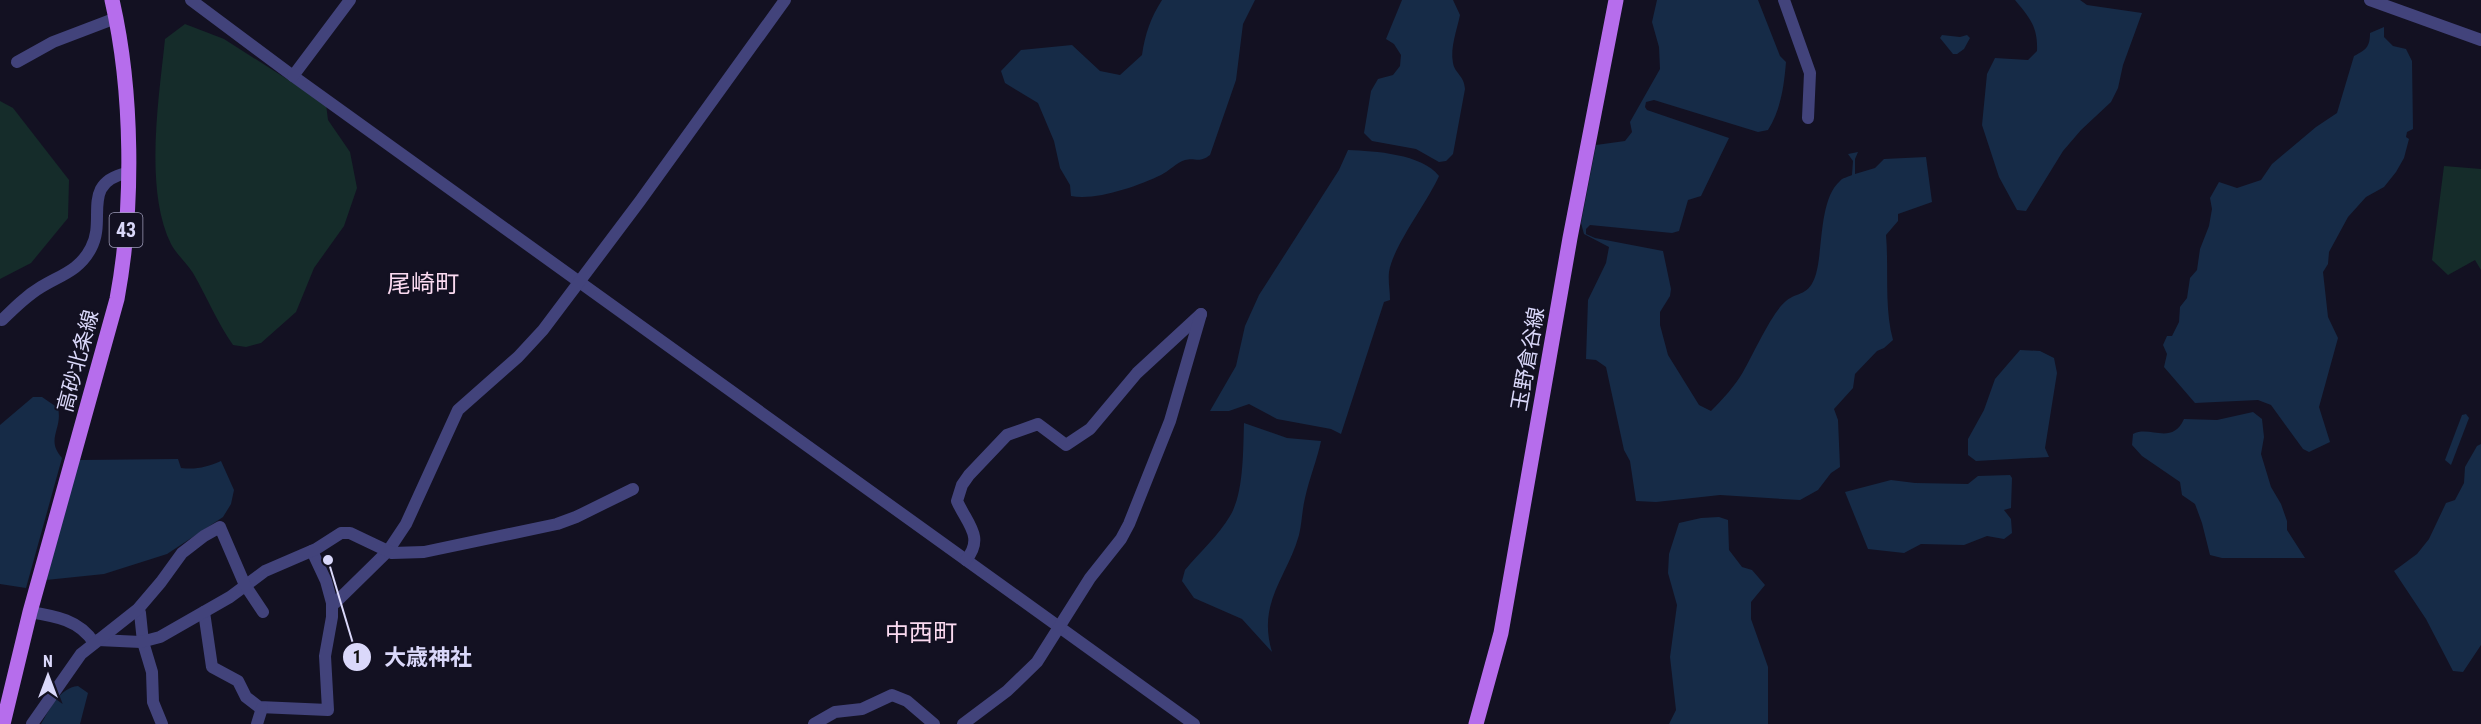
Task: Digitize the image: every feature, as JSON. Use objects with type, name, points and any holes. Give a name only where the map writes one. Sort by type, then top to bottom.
[{"type":"main road","name":"高砂北条線","points":[[3,724],[32,604],[119,290],[126,243],[127,173],[124,80],[112,0]]},
{"type":"main road","name":"玉野倉谷線","points":[[1476,724],[1501,633],[1570,238],[1616,0]]},
{"type":"street","points":[[190,0],[1194,724]]},
{"type":"street","points":[[293,76],[350,0]]},
{"type":"street","points":[[332,603],[335,603],[388,551],[406,524],[458,410],[518,357],[543,330],[785,0]]},
{"type":"street","points":[[1784,0],[1810,73],[1808,118]]},
{"type":"street","points":[[2370,0],[2481,40]]},
{"type":"street","points":[[17,62],[53,42],[116,18]]},
{"type":"street","points":[[2,320],[23,300],[77,268],[93,246],[98,196],[105,183],[114,176],[127,173]]},
{"type":"street","points":[[963,724],[1007,691],[1036,662],[1090,578],[1121,539],[1170,421],[1201,314],[1137,373],[1090,429],[1066,445],[1038,424],[1007,435],[969,475],[957,501],[975,537],[974,550],[966,560]]},
{"type":"street","points":[[32,604],[72,621],[96,642],[143,642],[160,637],[204,612],[265,571],[312,551],[341,533],[348,532],[392,553],[424,552],[557,524],[633,489]]},
{"type":"street","points":[[32,724],[81,654],[138,609],[182,553],[220,527],[245,585],[262,612]]},
{"type":"street","points":[[204,612],[212,668],[238,681],[246,697],[262,708],[328,710],[325,656],[332,617],[332,603],[326,581],[312,551]]},
{"type":"street","points":[[138,609],[143,642],[152,672],[156,712],[162,724]]},
{"type":"street","points":[[814,724],[835,712],[861,709],[892,695],[907,701],[931,723]]},
{"type":"street","points":[[257,724],[262,708]]},
{"type":"green space","points":[[185,24],[224,39],[326,104],[328,120],[350,152],[357,188],[344,226],[314,268],[296,312],[261,343],[246,347],[233,345],[193,273],[173,248],[163,222],[158,197],[157,115],[165,39]]},
{"type":"green space","points":[[0,101],[13,108],[69,180],[68,218],[31,263],[0,279]]},
{"type":"green space","points":[[2444,166],[2481,169],[2481,270],[2475,260],[2448,275],[2432,260]]},
{"type":"water","points":[[1162,0],[1255,0],[1243,24],[1236,80],[1210,155],[1200,160],[1185,160],[1161,175],[1117,192],[1081,197],[1071,196],[1070,185],[1060,168],[1054,141],[1038,103],[1005,83],[1001,71],[1021,50],[1072,45],[1100,71],[1120,75],[1142,55],[1149,26]]},
{"type":"water","points":[[1402,0],[1453,0],[1460,15],[1452,57],[1454,67],[1465,89],[1453,154],[1446,161],[1439,162],[1416,149],[1372,141],[1364,133],[1371,91],[1378,79],[1393,75],[1400,66],[1401,55],[1394,44],[1386,39]]},
{"type":"water","points":[[1657,0],[1758,0],[1780,56],[1786,62],[1781,97],[1768,130],[1758,132],[1654,100],[1646,102],[1647,110],[1729,138],[1701,196],[1688,200],[1679,231],[1672,233],[1590,225],[1586,229],[1586,234],[1595,238],[1663,251],[1671,289],[1670,296],[1660,312],[1660,325],[1668,355],[1699,405],[1711,411],[1720,402],[1740,377],[1781,307],[1790,298],[1810,287],[1816,274],[1828,200],[1833,189],[1841,180],[1852,175],[1853,161],[1848,154],[1858,152],[1855,159],[1855,174],[1875,168],[1884,159],[1926,157],[1932,202],[1898,214],[1898,221],[1886,235],[1888,302],[1893,340],[1877,351],[1855,374],[1853,388],[1834,409],[1838,420],[1840,467],[1831,473],[1818,490],[1800,500],[1720,495],[1656,502],[1636,501],[1630,461],[1624,450],[1606,367],[1596,360],[1586,359],[1588,300],[1606,263],[1609,247],[1584,234],[1581,223],[1596,145],[1625,141],[1632,132],[1630,122],[1660,69],[1659,47],[1652,22]]},
{"type":"water","points":[[2015,0],[2080,0],[2087,5],[2142,13],[2123,65],[2118,88],[2111,102],[2081,130],[2063,151],[2026,211],[2017,210],[1999,177],[1982,125],[1987,74],[1995,58],[2028,60],[2037,51],[2036,35],[2032,23]]},
{"type":"water","points":[[2384,27],[2384,37],[2393,46],[2406,49],[2412,61],[2413,129],[2407,132],[2406,137],[2409,139],[2404,158],[2396,172],[2384,187],[2366,197],[2348,217],[2329,252],[2328,264],[2323,272],[2328,317],[2338,338],[2319,407],[2330,442],[2309,452],[2303,449],[2271,405],[2258,400],[2195,403],[2164,367],[2167,354],[2163,345],[2167,336],[2172,336],[2179,322],[2180,307],[2187,298],[2190,278],[2197,270],[2200,249],[2209,226],[2212,209],[2210,198],[2219,182],[2237,188],[2261,180],[2272,164],[2316,127],[2337,113],[2354,56],[2366,48],[2370,33]]},
{"type":"water","points":[[1942,35],[1960,37],[1967,35],[1970,38],[1964,49],[1953,54],[1940,38]]},
{"type":"water","points":[[1348,150],[1410,158],[1439,176],[1403,237],[1392,262],[1389,272],[1390,300],[1384,302],[1341,434],[1331,429],[1277,419],[1249,404],[1229,411],[1210,411],[1236,366],[1245,326],[1259,295],[1339,170]]},
{"type":"water","points":[[2020,350],[2040,351],[2054,358],[2057,373],[2045,448],[2049,457],[1976,461],[1968,455],[1968,439],[1984,410],[1995,379]]},
{"type":"water","points":[[33,397],[42,397],[58,408],[55,445],[62,458],[26,588],[0,584],[0,425]]},
{"type":"water","points":[[2253,412],[2262,419],[2264,437],[2261,454],[2271,487],[2281,504],[2287,521],[2287,530],[2305,558],[2222,558],[2210,555],[2195,504],[2182,495],[2180,482],[2142,456],[2132,445],[2133,434],[2167,433],[2179,427],[2184,419],[2217,420]]},
{"type":"water","points":[[2466,414],[2469,418],[2451,465],[2445,460],[2462,415]]},
{"type":"water","points":[[1244,423],[1287,438],[1321,441],[1305,498],[1299,535],[1271,604],[1268,634],[1272,652],[1242,619],[1194,598],[1182,581],[1185,570],[1220,530],[1235,507],[1242,471]]},
{"type":"water","points":[[2481,444],[2481,645],[2463,672],[2453,671],[2426,619],[2394,571],[2417,554],[2429,539],[2446,503],[2455,500],[2464,483],[2465,467],[2477,446]]},
{"type":"water","points":[[178,459],[181,468],[186,469],[201,468],[221,461],[234,490],[231,504],[223,517],[167,554],[104,574],[46,580],[79,460]]},
{"type":"water","points":[[2010,475],[2012,478],[2011,508],[2004,510],[2011,519],[2012,533],[2004,539],[1987,536],[1964,545],[1921,544],[1904,553],[1868,549],[1845,492],[1891,480],[1968,484],[1978,476]]},
{"type":"water","points":[[1719,517],[1728,520],[1729,550],[1742,567],[1752,570],[1765,585],[1751,602],[1751,619],[1768,667],[1768,724],[1669,724],[1676,710],[1670,657],[1677,605],[1668,573],[1669,554],[1679,523]]},
{"type":"water","points":[[78,686],[88,693],[80,724],[41,724],[60,695]]},
{"type":"place","name":"大歳神社","points":[[328,560]]},
{"type":"district","name":"尾崎町","points":[[423,284]]},
{"type":"district","name":"中西町","points":[[921,633]]}]
